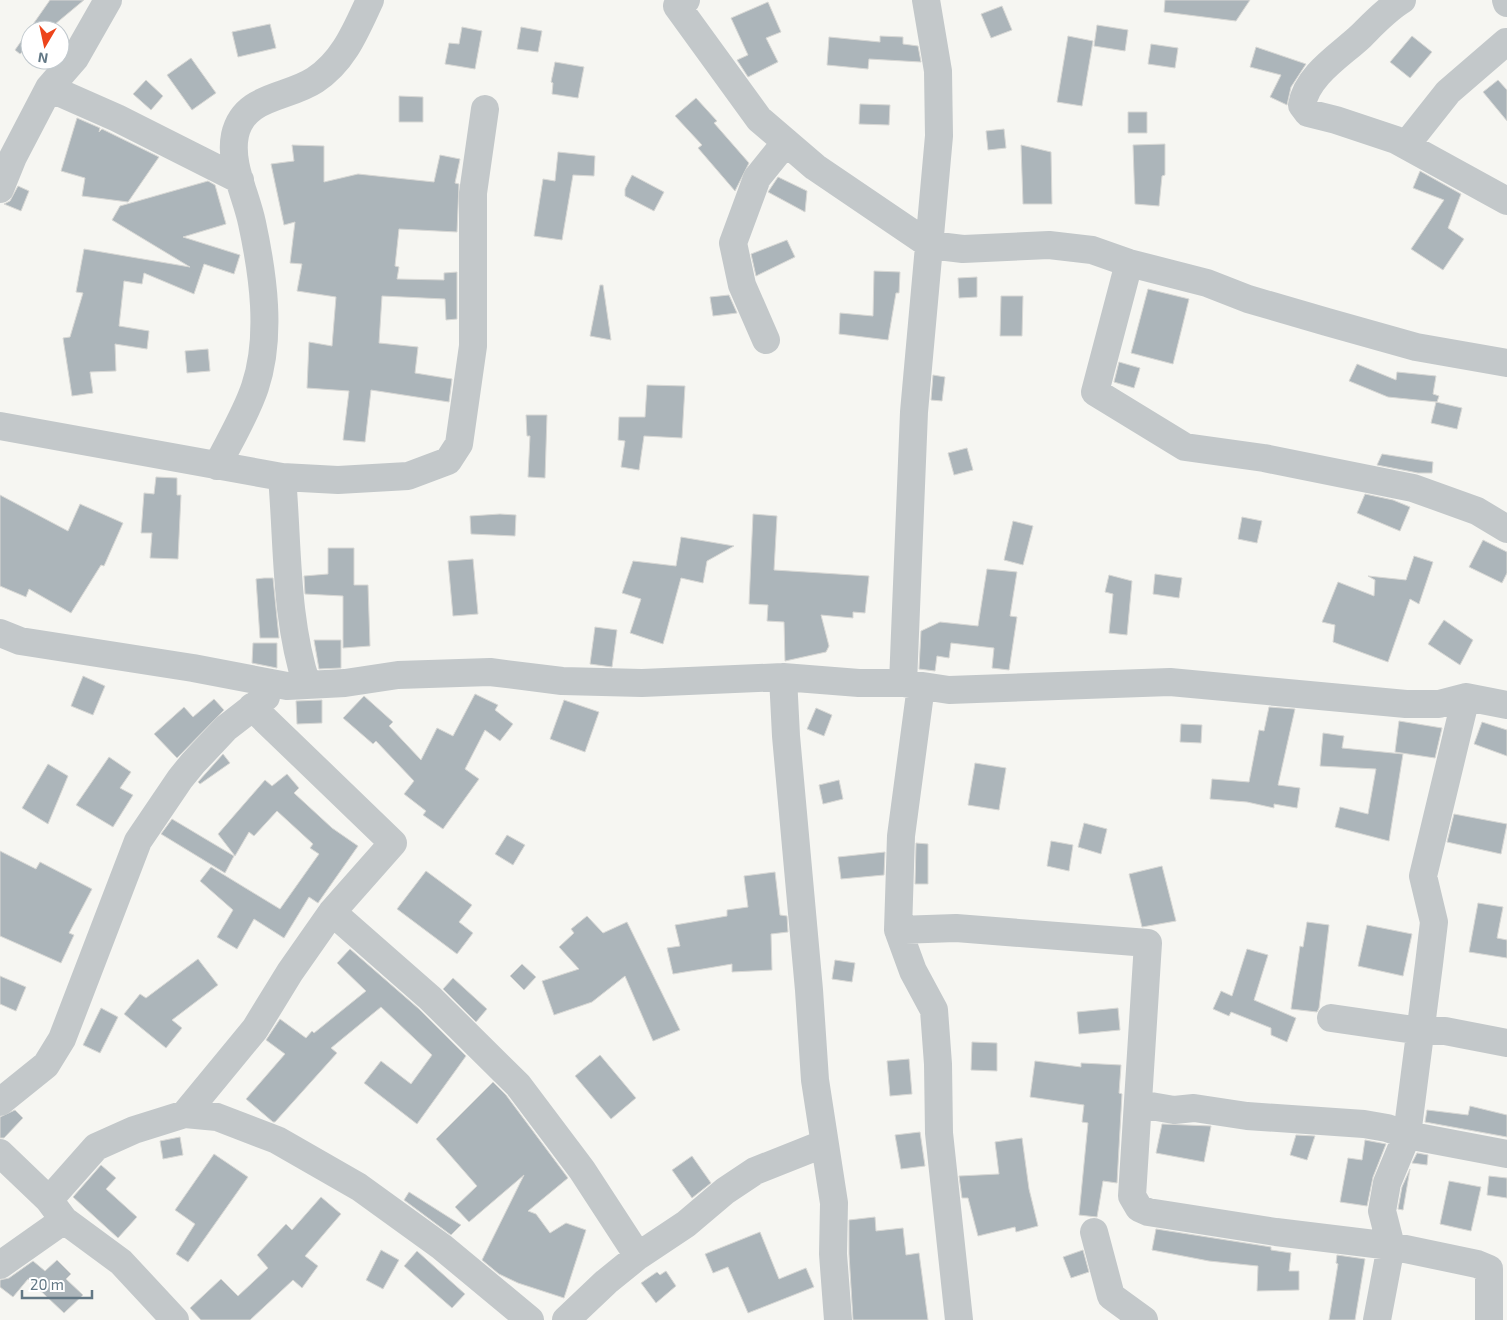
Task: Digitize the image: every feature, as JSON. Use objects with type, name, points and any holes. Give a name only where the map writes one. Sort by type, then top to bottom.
[{"type":"street","points":[[0,189],[13,157],[49,88],[75,58],[108,0]]},
{"type":"street","points":[[218,466],[255,387],[263,342],[262,281],[256,242],[233,152],[236,134],[242,116],[255,105],[316,80],[344,53],[370,0]]},
{"type":"street","points":[[686,0],[677,6],[759,119],[830,178],[930,245],[963,248],[1049,245],[1092,250],[1129,264],[1207,283],[1248,299],[1416,347],[1507,363]]},
{"type":"street","points":[[926,0],[936,62],[939,98],[939,136],[912,449],[906,584],[906,648],[912,684],[901,836],[898,930],[913,972],[934,1010],[938,1064],[938,1132],[959,1320]]},
{"type":"street","points":[[1402,0],[1387,10],[1328,64],[1304,96],[1302,104],[1308,113],[1357,126],[1406,145],[1507,201]]},
{"type":"street","points":[[1406,145],[1448,92],[1507,43],[1507,28]]},
{"type":"street","points":[[49,88],[126,122],[240,180]]},
{"type":"street","points":[[0,426],[282,477],[338,480],[408,476],[448,461],[459,444],[473,346],[473,193],[485,109]]},
{"type":"street","points":[[766,340],[742,285],[733,243],[757,178],[786,142]]},
{"type":"street","points":[[1129,264],[1095,392],[1185,447],[1264,458],[1413,488],[1477,511],[1507,529]]},
{"type":"street","points":[[282,477],[291,607],[300,663],[297,685]]},
{"type":"street","points":[[0,633],[29,642],[297,685],[398,675],[480,672],[562,681],[633,683],[784,678],[912,684],[949,690],[1170,682],[1406,704],[1439,704],[1466,697],[1507,705]]},
{"type":"street","points":[[784,678],[786,736],[809,990],[814,1072],[823,1144],[834,1203],[833,1254],[838,1320]]},
{"type":"street","points":[[0,1102],[46,1066],[62,1039],[138,841],[180,779],[193,762],[226,728],[252,706],[297,685]]},
{"type":"street","points":[[1377,1320],[1391,1246],[1382,1211],[1387,1183],[1407,1135],[1434,922],[1423,876],[1466,697]]},
{"type":"street","points":[[185,1114],[255,1029],[290,972],[332,912],[394,844],[252,706]]},
{"type":"street","points":[[332,912],[430,998],[518,1085],[582,1170],[638,1256]]},
{"type":"street","points":[[898,930],[956,928],[1148,943],[1132,1196],[1138,1208],[1148,1212],[1184,1218],[1391,1246],[1462,1260],[1489,1269],[1488,1320]]},
{"type":"street","points":[[1331,1018],[1421,1031],[1445,1032],[1507,1043]]},
{"type":"street","points":[[1139,1104],[1174,1110],[1194,1108],[1247,1116],[1364,1124],[1387,1128],[1407,1135],[1507,1154]]},
{"type":"street","points":[[0,1265],[57,1210],[96,1147],[134,1130],[185,1114],[218,1117],[277,1140],[315,1160],[359,1187],[442,1246],[530,1320]]},
{"type":"street","points":[[566,1320],[638,1256],[686,1224],[725,1191],[755,1172],[823,1144]]},
{"type":"street","points":[[0,1153],[57,1210],[121,1262],[175,1320]]},
{"type":"street","points":[[1094,1232],[1111,1296],[1144,1320]]},
{"type":"building","points":[[50,0],[84,0],[60,20],[36,20]]},
{"type":"building","points":[[1165,0],[1250,0],[1236,21],[1164,12]]},
{"type":"building","points":[[768,2],[781,32],[766,38],[778,62],[748,77],[737,60],[748,55],[731,18]]},
{"type":"building","points":[[1002,6],[1012,30],[991,38],[981,14]]},
{"type":"building","points":[[270,24],[276,48],[238,57],[232,32]]},
{"type":"building","points":[[1097,25],[1128,30],[1125,51],[1094,46]]},
{"type":"building","points":[[462,27],[482,31],[475,69],[445,64],[449,43],[459,44]]},
{"type":"building","points":[[521,27],[542,31],[538,52],[517,49]]},
{"type":"building","points":[[880,36],[903,37],[903,44],[918,46],[921,62],[869,59],[868,69],[827,65],[829,37],[880,42]]},
{"type":"building","points":[[1068,36],[1093,41],[1082,106],[1057,102]]},
{"type":"building","points":[[1412,36],[1432,52],[1410,78],[1390,62]]},
{"type":"building","points":[[20,43],[20,54],[15,50]]},
{"type":"building","points":[[1151,44],[1178,48],[1175,68],[1148,64]]},
{"type":"building","points":[[1256,47],[1306,64],[1291,87],[1287,105],[1270,97],[1281,75],[1250,67]]},
{"type":"building","points":[[191,58],[216,93],[192,110],[167,75]]},
{"type":"building","points":[[555,62],[584,67],[578,98],[552,94],[553,83],[551,82]]},
{"type":"building","points":[[146,80],[163,96],[151,110],[133,94]]},
{"type":"building","points":[[1498,80],[1507,90],[1507,121],[1483,92]]},
{"type":"building","points":[[399,96],[423,97],[423,122],[399,122]]},
{"type":"building","points":[[696,98],[717,121],[714,123],[749,163],[735,191],[698,148],[702,145],[675,116]]},
{"type":"building","points":[[860,104],[890,105],[889,125],[859,124]]},
{"type":"building","points":[[1128,112],[1147,112],[1147,133],[1128,133]]},
{"type":"building","points":[[77,118],[100,128],[99,132],[102,129],[159,157],[128,202],[82,196],[85,178],[61,171]]},
{"type":"building","points":[[1004,129],[1006,148],[988,150],[986,131]]},
{"type":"building","points":[[1165,144],[1165,175],[1162,176],[1159,206],[1135,204],[1133,145]]},
{"type":"building","points":[[292,145],[324,146],[324,182],[358,174],[434,182],[440,155],[460,159],[455,183],[459,184],[457,232],[399,229],[395,266],[399,267],[397,279],[444,280],[444,273],[457,272],[457,319],[446,320],[445,299],[382,296],[379,343],[418,347],[415,373],[452,379],[449,402],[371,390],[365,442],[343,440],[349,391],[307,388],[309,342],[332,346],[336,297],[297,291],[302,264],[290,263],[295,222],[284,225],[271,164],[294,161]]},
{"type":"building","points":[[1021,145],[1051,152],[1052,204],[1023,204]]},
{"type":"building","points":[[558,152],[595,156],[594,176],[573,175],[562,240],[534,236],[543,179],[555,181]]},
{"type":"building","points":[[1420,171],[1461,194],[1448,228],[1464,239],[1443,270],[1411,249],[1444,200],[1413,188]]},
{"type":"building","points":[[632,175],[664,192],[654,211],[625,196],[625,189]]},
{"type":"building","points":[[778,177],[807,191],[805,212],[768,192]]},
{"type":"building","points":[[208,181],[215,185],[226,224],[183,237],[240,255],[234,274],[204,264],[194,294],[144,273],[142,284],[124,281],[119,326],[149,331],[147,349],[115,344],[116,371],[90,372],[93,393],[72,396],[63,338],[70,337],[83,293],[76,292],[84,249],[190,267],[112,220],[120,206]]},
{"type":"building","points":[[18,186],[29,191],[21,211],[4,204],[10,201]]},
{"type":"building","points":[[787,240],[795,257],[756,276],[751,254]]},
{"type":"building","points":[[874,271],[900,272],[899,293],[896,293],[888,340],[839,334],[840,313],[873,316]]},
{"type":"building","points":[[977,277],[977,297],[959,298],[958,278]]},
{"type":"building","points":[[600,285],[603,285],[611,340],[590,336]]},
{"type":"building","points":[[1148,289],[1189,299],[1173,364],[1131,353]]},
{"type":"building","points":[[729,295],[737,313],[713,316],[710,297]]},
{"type":"building","points":[[1001,296],[1023,296],[1022,336],[1000,336]]},
{"type":"building","points":[[208,349],[210,371],[187,373],[185,351]]},
{"type":"building","points":[[1119,362],[1140,368],[1134,388],[1114,382]]},
{"type":"building","points":[[1357,364],[1396,380],[1397,372],[1436,376],[1433,394],[1439,396],[1437,402],[1388,397],[1349,381]]},
{"type":"building","points":[[933,375],[945,377],[942,401],[931,400]]},
{"type":"building","points":[[647,385],[685,386],[682,438],[644,436],[639,470],[621,467],[625,441],[618,440],[619,417],[645,417]]},
{"type":"building","points":[[1436,402],[1462,408],[1457,429],[1431,423]]},
{"type":"building","points":[[526,415],[547,415],[545,478],[528,477],[530,436],[527,436]]},
{"type":"building","points":[[967,448],[973,470],[954,475],[948,453]]},
{"type":"building","points":[[1382,454],[1433,462],[1432,473],[1418,473],[1377,465]]},
{"type":"building","points":[[156,477],[177,478],[177,495],[181,495],[178,559],[150,558],[152,533],[141,533],[144,493],[154,494]]},
{"type":"building","points":[[1365,494],[1393,500],[1410,507],[1400,531],[1357,513]]},
{"type":"building","points":[[0,495],[68,531],[80,504],[123,523],[104,566],[101,565],[71,613],[29,589],[26,597],[0,586]]},
{"type":"building","points":[[753,514],[777,516],[774,570],[869,576],[865,613],[853,612],[853,618],[821,615],[829,646],[826,652],[785,661],[784,622],[767,621],[768,605],[749,604]]},
{"type":"building","points":[[516,515],[515,536],[471,534],[470,516]]},
{"type":"building","points":[[1242,517],[1262,521],[1257,543],[1238,539]]},
{"type":"building","points":[[1013,521],[1033,526],[1023,565],[1004,560]]},
{"type":"building","points":[[681,537],[734,546],[707,561],[703,583],[681,578],[663,644],[630,633],[641,599],[622,593],[633,561],[676,566]]},
{"type":"building","points":[[1483,540],[1507,552],[1507,573],[1502,583],[1469,567]]},
{"type":"building","points":[[328,548],[354,548],[354,585],[368,585],[370,646],[343,648],[343,596],[305,594],[304,576],[328,574]]},
{"type":"building","points":[[1414,556],[1433,562],[1419,604],[1410,599],[1388,662],[1333,642],[1335,625],[1322,622],[1338,582],[1374,596],[1375,580],[1368,576],[1406,580]]},
{"type":"building","points":[[473,559],[478,614],[453,616],[448,561]]},
{"type":"building","points":[[987,569],[1017,572],[1010,616],[1017,617],[1009,670],[992,668],[994,648],[951,643],[949,658],[937,656],[935,671],[919,669],[921,631],[940,622],[978,626]]},
{"type":"building","points":[[1155,574],[1182,578],[1179,598],[1153,594]]},
{"type":"building","points":[[1109,575],[1132,581],[1127,635],[1109,633],[1113,594],[1105,592]]},
{"type":"building","points":[[273,578],[279,638],[260,638],[256,579]]},
{"type":"building","points":[[1444,620],[1473,640],[1460,665],[1428,644]]},
{"type":"building","points":[[595,627],[617,630],[612,667],[590,664]]},
{"type":"building","points":[[314,640],[341,640],[341,668],[319,669]]},
{"type":"building","points":[[253,643],[277,643],[277,668],[252,663]]},
{"type":"building","points":[[83,676],[105,686],[93,715],[71,706]]},
{"type":"building","points":[[475,694],[498,705],[495,710],[513,724],[500,741],[485,730],[465,769],[479,779],[443,829],[423,815],[426,811],[404,794],[414,781],[376,741],[373,744],[343,718],[364,696],[393,722],[389,726],[421,760],[437,728],[453,736]]},
{"type":"building","points":[[214,699],[224,710],[177,758],[154,734],[184,707],[193,717]]},
{"type":"building","points":[[322,700],[322,723],[297,724],[296,701]]},
{"type":"building","points":[[564,700],[599,712],[585,752],[550,739]]},
{"type":"building","points":[[1269,707],[1295,709],[1278,785],[1300,788],[1297,808],[1274,804],[1274,808],[1247,802],[1210,799],[1212,779],[1249,782],[1259,730],[1264,731]]},
{"type":"building","points":[[816,708],[832,715],[824,736],[807,729]]},
{"type":"building","points":[[1399,721],[1442,728],[1435,758],[1395,752]]},
{"type":"building","points":[[1482,722],[1507,730],[1507,756],[1474,744]]},
{"type":"building","points":[[1181,724],[1202,725],[1201,743],[1180,742]]},
{"type":"building","points":[[1323,733],[1344,736],[1342,748],[1403,754],[1389,841],[1335,827],[1340,807],[1368,814],[1376,769],[1320,766]]},
{"type":"building","points":[[223,754],[230,763],[200,784],[198,782]]},
{"type":"building","points":[[109,757],[131,772],[120,788],[133,795],[113,827],[76,805]]},
{"type":"building","points":[[975,763],[1006,768],[999,810],[968,805]]},
{"type":"building","points":[[48,764],[68,776],[48,824],[22,808]]},
{"type":"building","points":[[287,774],[299,788],[294,793],[332,828],[358,846],[318,903],[309,897],[284,938],[254,919],[237,949],[217,937],[233,910],[200,881],[211,867],[280,909],[319,854],[310,848],[313,844],[277,811],[254,836],[249,832],[235,856],[218,834],[265,780],[272,786]]},
{"type":"building","points":[[839,780],[843,799],[823,804],[819,785]]},
{"type":"building","points":[[1454,814],[1507,824],[1501,854],[1447,842]]},
{"type":"building","points":[[172,819],[234,856],[225,873],[161,834]]},
{"type":"building","points":[[1084,823],[1107,829],[1101,854],[1078,847]]},
{"type":"building","points":[[507,835],[525,845],[513,865],[495,854]]},
{"type":"building","points":[[1051,841],[1073,845],[1069,871],[1047,866]]},
{"type":"building","points":[[916,843],[928,844],[928,884],[915,884]]},
{"type":"building","points":[[0,851],[36,869],[40,862],[92,889],[69,933],[74,935],[61,963],[0,936]]},
{"type":"building","points":[[885,852],[884,875],[841,879],[838,857]]},
{"type":"building","points":[[1162,866],[1176,921],[1142,927],[1129,874]]},
{"type":"building","points":[[426,871],[472,905],[459,922],[473,933],[457,954],[397,909]]},
{"type":"building","points":[[775,872],[780,915],[787,916],[788,932],[771,934],[772,970],[732,972],[732,964],[673,974],[667,948],[680,946],[675,925],[727,916],[727,910],[748,907],[744,876]]},
{"type":"building","points":[[1478,903],[1503,907],[1497,938],[1507,940],[1507,958],[1469,952]]},
{"type":"building","points":[[587,916],[603,933],[627,922],[680,1030],[653,1041],[625,976],[592,1002],[554,1015],[542,981],[579,969],[559,947],[574,933],[571,929]]},
{"type":"building","points":[[1307,922],[1329,925],[1317,1012],[1291,1009],[1300,946],[1303,947]]},
{"type":"building","points":[[1367,925],[1412,934],[1403,976],[1358,966]]},
{"type":"building","points":[[350,949],[419,1009],[466,1056],[417,1124],[364,1083],[381,1061],[411,1084],[432,1055],[381,1007],[331,1048],[337,1053],[273,1122],[246,1099],[285,1054],[266,1040],[280,1019],[306,1038],[312,1031],[314,1033],[366,991],[337,963]]},
{"type":"building","points":[[1247,949],[1268,955],[1254,1000],[1296,1018],[1287,1042],[1271,1035],[1271,1028],[1231,1012],[1229,1016],[1213,1009],[1221,991],[1232,996]]},
{"type":"building","points":[[198,959],[218,985],[172,1020],[182,1028],[166,1048],[124,1014],[140,994],[146,998]]},
{"type":"building","points":[[835,960],[855,963],[852,982],[832,979]]},
{"type":"building","points":[[522,964],[536,977],[524,990],[510,976]]},
{"type":"building","points":[[0,976],[26,987],[16,1011],[0,1004]]},
{"type":"building","points":[[453,978],[487,1009],[476,1022],[443,989]]},
{"type":"building","points":[[101,1008],[118,1017],[100,1053],[83,1045]]},
{"type":"building","points":[[1118,1008],[1120,1030],[1079,1034],[1077,1012]]},
{"type":"building","points":[[972,1042],[997,1043],[997,1071],[971,1070]]},
{"type":"building","points":[[600,1055],[636,1098],[611,1119],[575,1076]]},
{"type":"building","points":[[909,1059],[912,1094],[890,1096],[887,1061]]},
{"type":"building","points":[[1035,1061],[1081,1067],[1081,1063],[1121,1065],[1119,1093],[1122,1094],[1117,1183],[1103,1181],[1097,1217],[1079,1215],[1088,1123],[1082,1122],[1084,1105],[1030,1097]]},
{"type":"building","points":[[493,1082],[506,1095],[568,1178],[528,1211],[536,1214],[550,1233],[566,1223],[586,1230],[564,1298],[518,1283],[499,1274],[482,1260],[524,1175],[469,1222],[455,1207],[477,1186],[436,1139]]},
{"type":"building","points":[[1470,1106],[1507,1115],[1507,1137],[1425,1122],[1427,1110],[1468,1115]]},
{"type":"building","points":[[15,1110],[23,1118],[4,1138],[0,1138],[0,1117]]},
{"type":"building","points":[[1162,1124],[1211,1126],[1204,1162],[1156,1153]]},
{"type":"building","points":[[920,1132],[925,1166],[901,1169],[895,1135]]},
{"type":"building","points":[[1296,1135],[1315,1136],[1307,1160],[1290,1155]]},
{"type":"building","points":[[180,1137],[183,1155],[163,1159],[160,1141]]},
{"type":"building","points":[[1022,1138],[1029,1189],[1038,1226],[1016,1232],[1015,1227],[978,1236],[968,1198],[962,1198],[959,1176],[999,1174],[995,1142]]},
{"type":"building","points":[[1365,1140],[1386,1144],[1373,1177],[1367,1206],[1340,1202],[1348,1158],[1362,1160]]},
{"type":"building","points":[[1417,1153],[1428,1155],[1427,1165],[1412,1163]]},
{"type":"building","points":[[214,1154],[248,1177],[188,1262],[176,1254],[195,1224],[175,1210]]},
{"type":"building","points":[[692,1156],[711,1183],[692,1198],[672,1170]]},
{"type":"building","points":[[101,1165],[116,1178],[106,1189],[137,1217],[118,1238],[73,1197]]},
{"type":"building","points":[[1410,1169],[1403,1210],[1398,1209],[1402,1187]]},
{"type":"building","points":[[1489,1176],[1507,1178],[1507,1198],[1487,1195]]},
{"type":"building","points":[[1449,1181],[1481,1187],[1471,1231],[1440,1224]]},
{"type":"building","points":[[409,1192],[461,1225],[451,1235],[404,1200]]},
{"type":"building","points":[[321,1197],[341,1214],[305,1256],[318,1266],[302,1288],[293,1280],[250,1320],[201,1320],[190,1308],[221,1279],[238,1296],[268,1268],[257,1255],[286,1224],[292,1230]]},
{"type":"building","points":[[875,1217],[876,1231],[903,1228],[906,1255],[919,1253],[928,1320],[853,1320],[849,1220]]},
{"type":"building","points":[[1156,1229],[1271,1247],[1271,1250],[1291,1253],[1289,1271],[1299,1271],[1299,1290],[1257,1291],[1258,1266],[1209,1261],[1152,1250]]},
{"type":"building","points":[[760,1232],[779,1279],[806,1268],[814,1287],[748,1313],[728,1267],[713,1273],[705,1254]]},
{"type":"building","points":[[381,1250],[399,1260],[383,1289],[366,1280]]},
{"type":"building","points":[[1083,1250],[1089,1272],[1071,1278],[1063,1257]]},
{"type":"building","points":[[417,1251],[465,1294],[452,1308],[404,1266]]},
{"type":"building","points":[[1337,1255],[1365,1259],[1355,1320],[1329,1320],[1338,1264],[1336,1263]]},
{"type":"building","points":[[57,1260],[71,1274],[66,1279],[83,1295],[64,1313],[28,1279],[13,1297],[0,1287],[0,1280],[9,1278],[33,1261],[45,1271]]},
{"type":"building","points":[[666,1271],[676,1286],[656,1303],[641,1283],[657,1272],[660,1275]]}]
